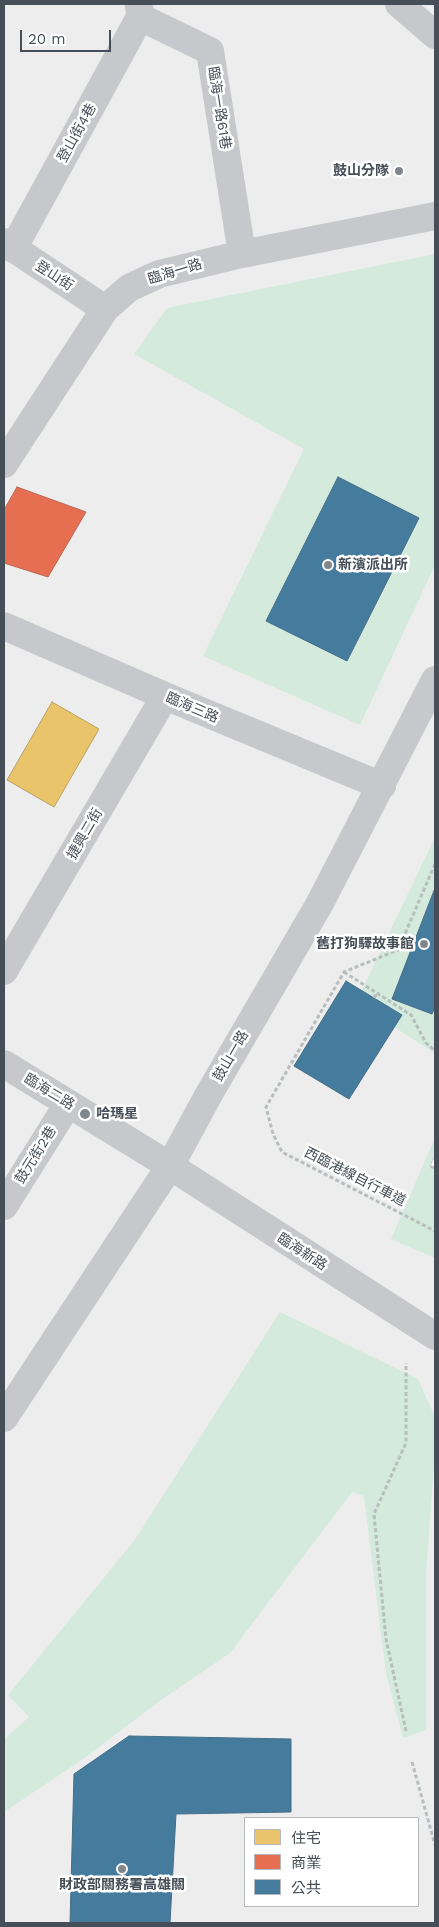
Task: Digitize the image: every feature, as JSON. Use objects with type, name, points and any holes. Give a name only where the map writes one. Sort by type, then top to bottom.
[{"type":"street","points":[[399,4],[435,35]]},
{"type":"street","name":"登山街4巷","points":[[9,246],[140,10]]},
{"type":"street","name":"臨海一路61巷","points":[[140,10],[210,51],[242,254]]},
{"type":"street","name":"臨海一路","points":[[4,464],[105,309],[129,288],[159,274],[242,254],[435,216]]},
{"type":"street","name":"登山街","points":[[9,246],[105,309]]},
{"type":"street","name":"臨海三路","points":[[4,626],[165,696],[382,786]]},
{"type":"street","name":"鼓山一路","points":[[4,1418],[170,1166],[209,1094],[320,903],[435,680]]},
{"type":"street","name":"捷興二街","points":[[4,971],[165,696]]},
{"type":"street","name":"臨海二路","points":[[4,1064],[170,1166]]},
{"type":"street","name":"鼓元街2巷","points":[[4,1206],[68,1104]]},
{"type":"street","name":"臨海新路","points":[[170,1166],[435,1336]]},
{"type":"path","points":[[344,972],[398,950],[435,864]]},
{"type":"path","points":[[344,972],[410,1015],[426,1043],[435,1051]]},
{"type":"path","name":"西臨港線自行車道","points":[[344,972],[266,1107],[273,1134],[282,1152],[435,1232]]},
{"type":"path","points":[[374,998],[377,993]]},
{"type":"path","points":[[406,1363],[406,1443],[374,1514],[386,1639],[406,1731]]},
{"type":"path","points":[[412,1762],[435,1846]]},
{"type":"green space","points":[[435,254],[435,565],[360,725],[203,656],[304,449],[134,354],[167,308]]},
{"type":"green space","points":[[435,837],[435,1053],[356,1003]]},
{"type":"green space","points":[[435,1138],[435,1258],[391,1239]]},
{"type":"green space","points":[[280,1312],[418,1379],[435,1417],[435,1450],[426,1575],[426,1730],[403,1738],[386,1673],[364,1496],[352,1492],[230,1653],[161,1700],[83,1759],[4,1812],[4,1739],[29,1717],[8,1695],[134,1541]]},
{"type":"building: 住宅","points":[[52,702],[99,729],[54,807],[7,780]]},
{"type":"building: 商業","points":[[17,487],[86,512],[48,577],[4,563],[4,510]]},
{"type":"building: 公共","points":[[338,477],[419,518],[347,661],[266,621]]},
{"type":"building: 公共","name":"舊打狗驛故事館","points":[[435,888],[435,1007],[432,1014],[392,999]]},
{"type":"building: 公共","points":[[346,981],[402,1015],[349,1099],[294,1066]]},
{"type":"building: 公共","name":"財政部關務署高雄關","points":[[129,1736],[291,1739],[291,1812],[176,1814],[170,1923],[70,1923],[74,1774]]},
{"type":"railway","points":[[433,1166],[435,1160]]},
{"type":"place","name":"鼓山分隊","points":[[399,171]]},
{"type":"place","name":"新濱派出所","points":[[328,565]]},
{"type":"place","name":"舊打狗驛故事館","points":[[424,944]]},
{"type":"place","name":"哈瑪星","points":[[85,1114]]},
{"type":"place","name":"財政部關務署高雄關","points":[[122,1869]]}]
